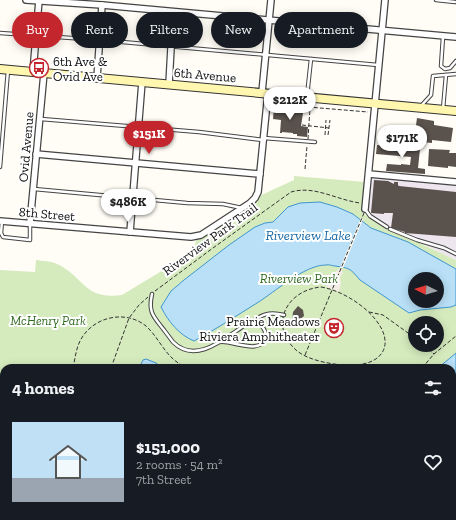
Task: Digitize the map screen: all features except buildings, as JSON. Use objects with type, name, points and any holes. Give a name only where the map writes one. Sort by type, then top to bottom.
[{"type":"main road","name":"6th Avenue","points":[[4,70],[456,110]]},
{"type":"street","points":[[26,0],[102,5],[173,12]]},
{"type":"street","points":[[36,154],[260,174],[263,139],[266,55],[271,0]]},
{"type":"street","points":[[364,212],[369,174],[385,0]]},
{"type":"street","points":[[38,12],[39,1]]},
{"type":"street","points":[[102,5],[102,12]]},
{"type":"street","points":[[203,14],[456,37]]},
{"type":"street","points":[[33,72],[35,48]]},
{"type":"street","points":[[97,78],[99,48]]},
{"type":"street","points":[[169,84],[171,48]]},
{"type":"street","name":"Ovid Avenue","points":[[30,223],[44,73]]},
{"type":"street","points":[[130,232],[142,82]]},
{"type":"street","name":"8th Street","points":[[1,221],[197,237],[250,203],[255,198],[258,192],[260,174]]},
{"type":"street","points":[[369,174],[456,182]]},
{"type":"lane","points":[[436,0],[455,2]]},
{"type":"lane","points":[[0,32],[12,33]]},
{"type":"lane","points":[[443,36],[442,66],[445,68],[450,68],[456,61]]},
{"type":"lane","points":[[183,48],[379,65]]},
{"type":"lane","points":[[307,97],[311,59]]},
{"type":"lane","points":[[0,168],[5,104],[4,70]]},
{"type":"lane","points":[[420,107],[431,95],[433,76],[456,74]]},
{"type":"lane","points":[[443,109],[446,75]]},
{"type":"lane","points":[[0,103],[5,104]]},
{"type":"lane","points":[[39,119],[199,132],[263,139],[315,142]]},
{"type":"lane","points":[[33,188],[187,203],[223,204],[242,208]]},
{"type":"lane","points":[[364,212],[388,228],[444,248],[456,254]]},
{"type":"lane","points":[[1,221],[1,233],[3,237],[30,240],[30,223]]},
{"type":"lane","points":[[152,294],[150,307],[153,316],[174,343],[188,350],[199,351],[208,349],[245,325],[266,314],[272,313],[284,315]]},
{"type":"lane","points":[[220,342],[228,342],[252,347],[263,342],[266,333],[265,329],[261,325],[245,325]]},
{"type":"path","points":[[271,104],[370,112]]},
{"type":"path","points":[[325,135],[326,120]]},
{"type":"path","points":[[328,135],[330,120]]},
{"type":"path","points":[[302,125],[329,128]]},
{"type":"path","name":"Riverview Park Trail","points":[[113,364],[130,318],[139,305],[213,248],[291,192],[305,190],[316,191],[351,202],[362,203]]},
{"type":"path","points":[[305,355],[364,212]]},
{"type":"path","points":[[337,364],[316,360],[297,351],[287,339],[284,330],[284,315],[289,303],[302,291],[320,287],[332,290],[352,300],[369,312],[380,326],[386,341],[382,353],[378,358],[364,364]]},
{"type":"path","points":[[369,312],[383,315],[408,333]]},
{"type":"path","points":[[74,364],[80,341],[90,327],[107,318],[121,317],[138,321],[150,329],[170,357],[180,364]]},
{"type":"path","points":[[425,364],[434,354],[456,336]]},
{"type":"shaded area","points":[[373,178],[456,185],[456,260],[421,243],[397,234],[368,216],[371,182]]},
{"type":"shaded area","points":[[340,268],[342,269],[343,273],[340,277],[341,284],[339,292],[326,287],[328,282],[336,276],[336,271]]},
{"type":"green space","name":"Riverview Park","points":[[294,176],[365,182],[362,208],[365,209],[364,214],[398,233],[456,260],[456,353],[443,364],[0,364],[0,270],[35,272],[36,260],[50,262],[66,269],[92,291],[109,296],[122,295],[193,252],[197,237],[255,198],[294,180]]},
{"type":"water","name":"Riverview Lake","points":[[320,202],[337,207],[353,214],[371,228],[408,242],[456,269],[456,305],[444,308],[444,272],[408,272],[408,308],[441,308],[420,310],[409,313],[360,280],[349,269],[327,265],[317,266],[299,274],[218,328],[194,341],[179,331],[161,307],[171,291],[229,245],[255,227],[273,222],[288,207],[300,203]]},
{"type":"water","points":[[456,353],[456,364],[443,364]]},
{"type":"water","points":[[146,359],[157,364],[141,364],[143,360]]},
{"type":"pier","points":[[361,218],[363,219],[343,268],[340,268]]},
{"type":"place","name":"6th Ave & Ovid Ave","points":[[39,68]]},
{"type":"place","name":"Prairie Meadows Riviera Amphitheater","points":[[334,328]]},
{"type":"park label","name":"McHenry Park","points":[[48,320]]}]
